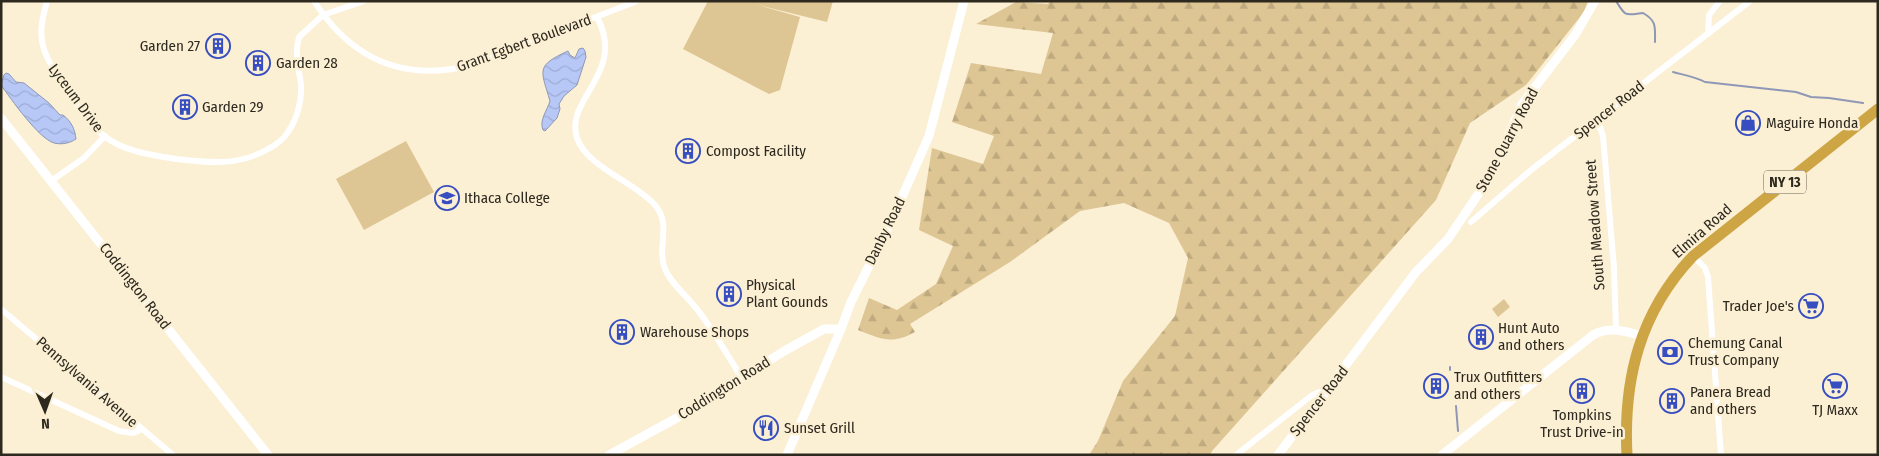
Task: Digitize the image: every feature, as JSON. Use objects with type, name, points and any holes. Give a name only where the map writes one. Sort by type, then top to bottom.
[{"type":"highway","name":"Elmira Road","points":[[1642,336],[1661,296],[1678,271],[1693,256],[1878,109]]},
{"type":"highway","name":"NY 13","points":[[1627,455],[1628,396],[1642,336]]},
{"type":"street","name":"Lyceum Drive","points":[[47,1],[41,31],[47,59],[74,99],[105,136]]},
{"type":"street","name":"Grant Egbert Boulevard","points":[[314,1],[335,30],[347,41],[375,58],[401,68],[429,72],[456,70],[476,64],[637,1]]},
{"type":"street","points":[[51,181],[84,158],[105,136],[134,151],[205,163],[233,162],[260,154],[284,138],[293,124],[300,102],[301,86],[296,55],[296,44],[299,37],[323,15],[364,1]]},
{"type":"street","name":"Danby Road","points":[[787,455],[841,329],[850,302],[891,222],[929,136],[964,1]]},
{"type":"street","name":"Stone Quarry Road","points":[[1454,231],[1494,168],[1522,104],[1575,35],[1595,1]]},
{"type":"street","points":[[1708,34],[1709,15],[1720,1]]},
{"type":"street","name":"Spencer Road","points":[[1471,222],[1532,170],[1750,1]]},
{"type":"street","points":[[596,17],[602,34],[604,60],[600,73],[578,112],[575,125],[578,140],[582,149],[590,158],[646,196],[660,211],[664,225],[663,259],[669,277],[697,309],[742,378]]},
{"type":"street","name":"Coddington Road","points":[[1,118],[268,455]]},
{"type":"street","name":"South Meadow Street","points":[[1597,119],[1603,136],[1614,268],[1616,329]]},
{"type":"street","name":"Spencer Road","points":[[1278,455],[1416,272],[1440,249],[1454,231]]},
{"type":"street","points":[[1693,256],[1705,268],[1708,276],[1720,455]]},
{"type":"street","name":"Pennsylvania Avenue","points":[[1,309],[173,455]]},
{"type":"street","name":"Coddington Road","points":[[608,455],[684,414],[824,329],[841,329]]},
{"type":"street","points":[[1442,455],[1593,335],[1604,330],[1616,329],[1642,336]]},
{"type":"street","points":[[1,377],[119,431],[133,433],[142,429]]},
{"type":"street","points":[[1236,455],[1311,396],[1319,392],[1325,393]]},
{"type":"green space","points":[[708,1],[833,1],[827,22],[754,4],[800,17],[780,90],[769,94],[683,49]]},
{"type":"green space","points":[[1050,1],[1588,1],[1584,12],[1526,85],[1470,123],[1436,200],[1210,455],[1089,455],[1098,441],[1123,381],[1175,316],[1188,258],[1169,223],[1124,203],[1080,211],[1010,262],[910,324],[915,332],[900,338],[886,339],[858,330],[869,298],[897,310],[936,284],[953,246],[919,230],[932,148],[983,164],[994,136],[952,122],[971,63],[1041,74],[1053,33],[976,24],[1016,2],[1048,4]]},
{"type":"green space","points":[[406,141],[434,192],[364,230],[336,179]]},
{"type":"green space","points":[[1504,299],[1510,307],[1498,317],[1492,309]]},
{"type":"water","points":[[583,48],[586,57],[577,85],[564,96],[559,104],[560,109],[557,118],[545,131],[543,130],[542,123],[550,101],[543,76],[545,65],[568,51],[575,58],[579,49]]},
{"type":"water","points":[[6,73],[16,82],[24,83],[49,103],[60,115],[66,117],[75,132],[76,139],[71,142],[57,144],[40,134],[1,85]]},
{"type":"waterway","points":[[1616,1],[1626,14],[1643,13],[1651,19],[1655,28],[1655,42]]},
{"type":"waterway","points":[[1673,72],[1705,82],[1796,92],[1811,97],[1863,103]]},
{"type":"waterway","points":[[1456,406],[1458,431]]},
{"type":"place","name":"Garden 27","points":[[218,46]]},
{"type":"place","name":"Garden 28","points":[[258,63]]},
{"type":"place","name":"Garden 29","points":[[185,107]]},
{"type":"place","name":"Maguire Honda","points":[[1748,123]]},
{"type":"place","name":"Compost Facility","points":[[688,151]]},
{"type":"place","name":"Ithaca College","points":[[447,198]]},
{"type":"place","name":"Physical Plant Gounds","points":[[729,294]]},
{"type":"place","name":"Trader Joe's","points":[[1811,306]]},
{"type":"place","name":"Warehouse Shops","points":[[622,332]]},
{"type":"place","name":"Hunt Auto and others","points":[[1481,337]]},
{"type":"place","name":"Chemung Canal Trust Company","points":[[1670,352]]},
{"type":"place","name":"Trux Outfitters and others","points":[[1436,386]]},
{"type":"place","name":"TJ Maxx","points":[[1835,386]]},
{"type":"place","name":"Tompkins Trust Drive-in","points":[[1582,391]]},
{"type":"place","name":"Panera Bread and others","points":[[1672,401]]},
{"type":"place","name":"Sunset Grill","points":[[766,428]]}]
